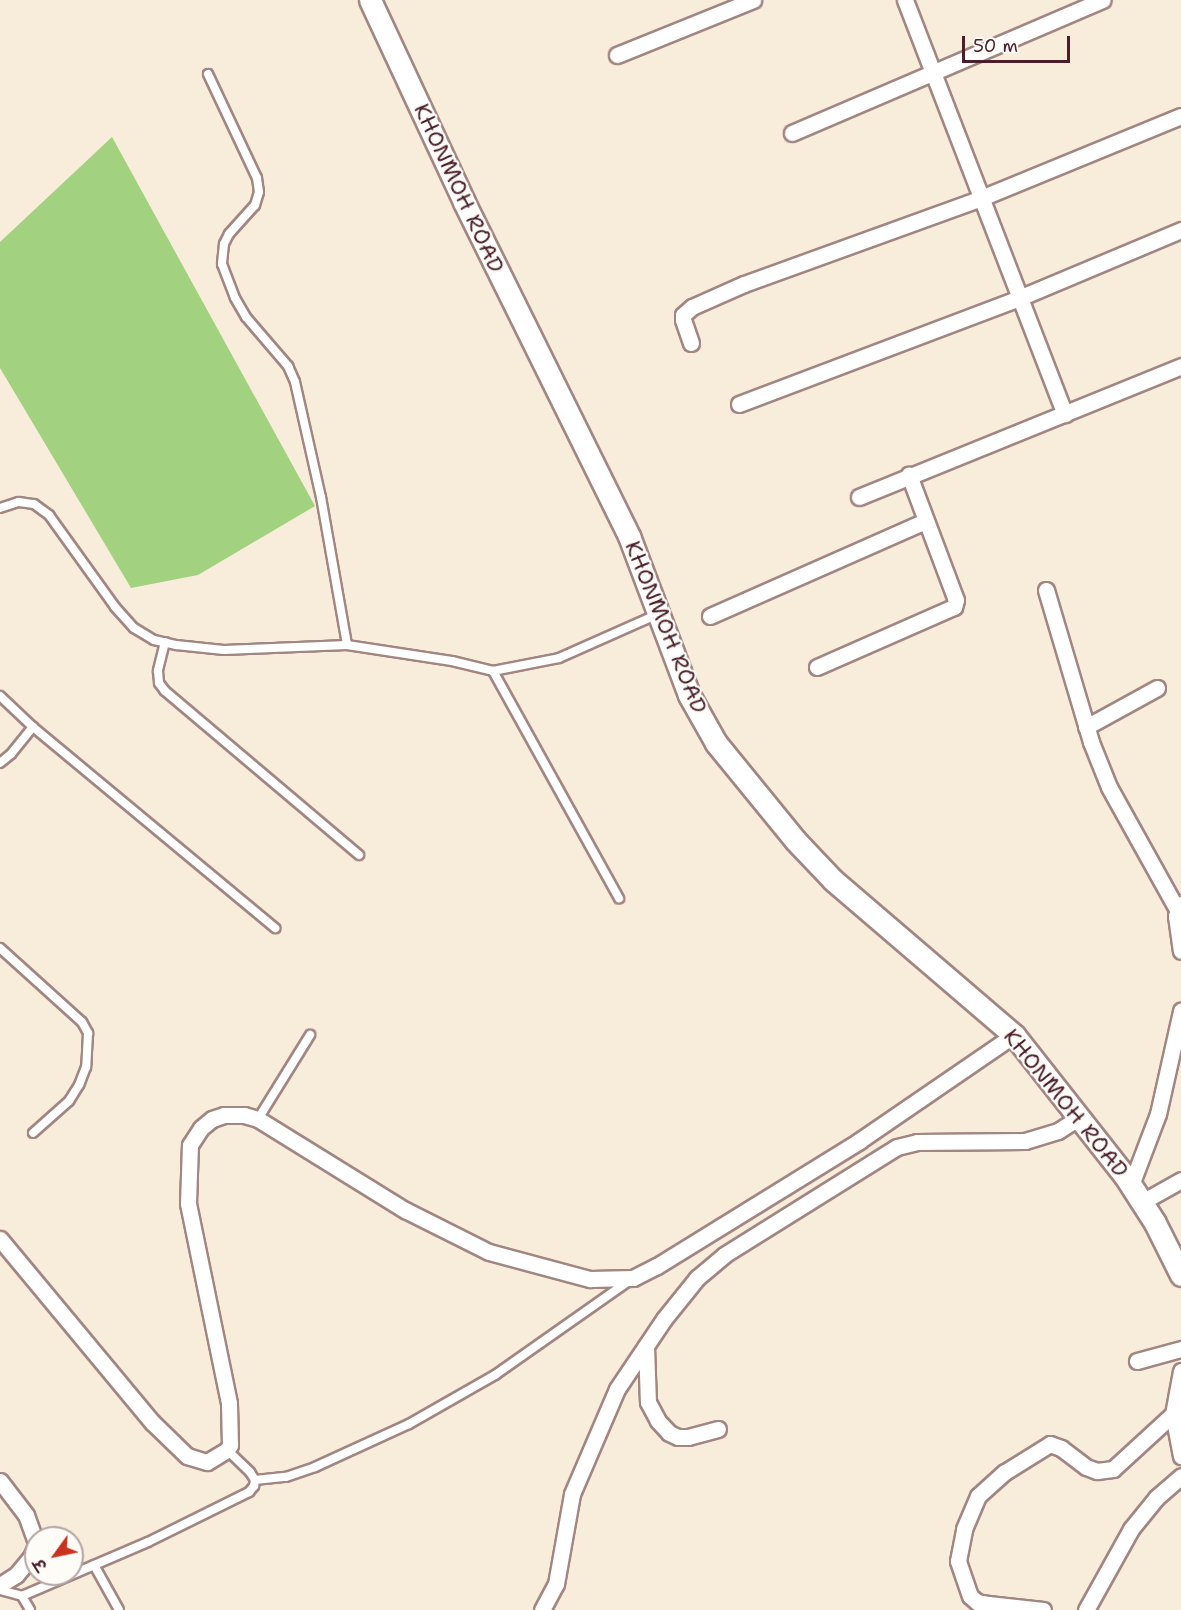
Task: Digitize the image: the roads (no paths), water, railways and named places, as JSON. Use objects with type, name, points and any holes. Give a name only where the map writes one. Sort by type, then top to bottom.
[{"type":"main road","name":"KHONMOH ROAD","points":[[370,0],[464,202],[629,536],[660,613],[689,695],[716,743],[795,840],[833,879],[1014,1035],[1137,1194],[1181,1275]]},
{"type":"street","points":[[617,55],[753,0]]},
{"type":"street","points":[[905,0],[935,72],[1065,414]]},
{"type":"street","points":[[792,133],[1103,0]]},
{"type":"street","points":[[692,343],[683,315],[692,308],[755,280],[981,198],[1181,116]]},
{"type":"street","points":[[739,404],[1019,298],[1181,230]]},
{"type":"street","points":[[859,497],[1181,366]]},
{"type":"street","points":[[816,667],[948,612],[954,606],[956,600],[909,475]]},
{"type":"street","points":[[710,616],[925,521]]},
{"type":"street","points":[[1046,590],[1086,727],[1109,787],[1179,907],[1176,916],[1181,951]]},
{"type":"street","points":[[1086,727],[1157,687]]},
{"type":"street","points":[[1137,1194],[1181,1011]]},
{"type":"street","points":[[0,1239],[152,1422],[187,1456],[207,1462],[227,1450],[230,1445],[229,1403],[188,1204],[190,1145],[201,1128],[212,1119],[224,1115],[244,1115],[258,1119],[405,1210],[489,1252],[590,1280],[633,1278],[657,1266],[859,1141],[1014,1035]]},
{"type":"street","points":[[542,1610],[556,1584],[572,1494],[617,1389],[697,1278],[724,1255],[897,1147],[917,1142],[1025,1141],[1058,1131],[1078,1118]]},
{"type":"street","points":[[1137,1194],[1181,1180]]},
{"type":"street","points":[[646,1346],[648,1402],[658,1421],[669,1433],[678,1437],[718,1430]]},
{"type":"street","points":[[1137,1361],[1181,1349]]},
{"type":"street","points":[[1181,1371],[1173,1414],[1181,1456]]},
{"type":"street","points":[[1043,1610],[977,1602],[970,1596],[958,1561],[964,1529],[978,1496],[1005,1472],[1050,1444],[1061,1448],[1086,1467],[1097,1471],[1113,1469],[1173,1414]]},
{"type":"street","points":[[1086,1610],[1131,1529],[1156,1498],[1181,1476]]},
{"type":"street","points":[[0,1481],[26,1515],[30,1526]]},
{"type":"street","points":[[0,1585],[16,1575],[24,1566]]},
{"type":"lane","points":[[208,74],[257,178],[259,192],[255,205],[229,234],[224,244],[222,264],[235,298],[246,317],[288,366],[295,382],[321,497],[347,645]]},
{"type":"lane","points":[[0,507],[19,502],[34,504],[49,515],[115,607],[134,628],[154,640],[165,642],[224,650],[347,645],[452,661],[493,671],[559,658],[660,613]]},
{"type":"lane","points":[[165,642],[158,671],[159,683],[165,691],[359,855]]},
{"type":"lane","points":[[493,671],[619,898]]},
{"type":"lane","points":[[0,696],[33,727],[275,928]]},
{"type":"lane","points":[[0,763],[11,754],[33,727]]},
{"type":"lane","points":[[0,948],[82,1022],[88,1033],[86,1067],[79,1085],[69,1101],[33,1133]]},
{"type":"lane","points":[[258,1119],[310,1035]]},
{"type":"lane","points":[[255,1480],[286,1477],[315,1467],[409,1424],[495,1375],[633,1278]]},
{"type":"lane","points":[[0,1590],[22,1596],[148,1542],[249,1492],[255,1480],[250,1472],[227,1450]]},
{"type":"lane","points":[[94,1565],[119,1610]]},
{"type":"lane","points":[[22,1596],[30,1610]]}]
